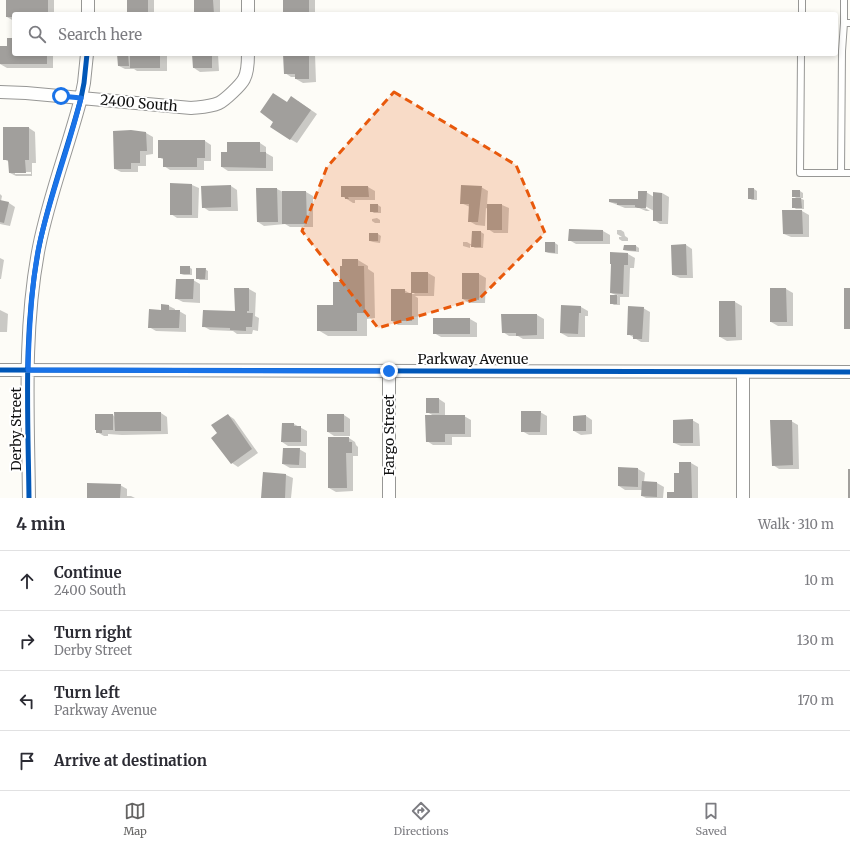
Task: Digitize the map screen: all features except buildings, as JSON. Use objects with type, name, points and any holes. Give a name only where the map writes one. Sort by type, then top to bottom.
[{"type":"street","points":[[88,0],[88,12]]},
{"type":"street","points":[[248,0],[248,12]]},
{"type":"street","name":"Derby Street","points":[[29,498],[28,370],[31,315],[39,247],[56,182],[81,98],[87,56]]},
{"type":"street","name":"2400 South","points":[[0,92],[191,108],[206,106],[220,103],[233,92],[244,79],[248,56]]},
{"type":"street","name":"Parkway Avenue","points":[[0,370],[850,372]]},
{"type":"street","name":"Fargo Street","points":[[389,371],[390,498]]},
{"type":"street","points":[[743,372],[743,498]]},
{"type":"lane","points":[[802,0],[802,12]]},
{"type":"lane","points":[[841,173],[842,51],[847,23],[844,0]]},
{"type":"lane","points":[[801,56],[800,173],[850,174]]},
{"type":"highlighted area","points":[[394,92],[516,165],[545,233],[480,298],[378,328],[302,231],[327,167]]},
{"type":"cycle path","points":[[29,498],[28,372],[34,278],[43,228],[81,98],[87,56]]},
{"type":"cycle path","points":[[0,370],[850,372]]},
{"type":"route","points":[[61,96],[81,98],[46,216],[39,247],[31,315],[28,370],[389,371]]}]
